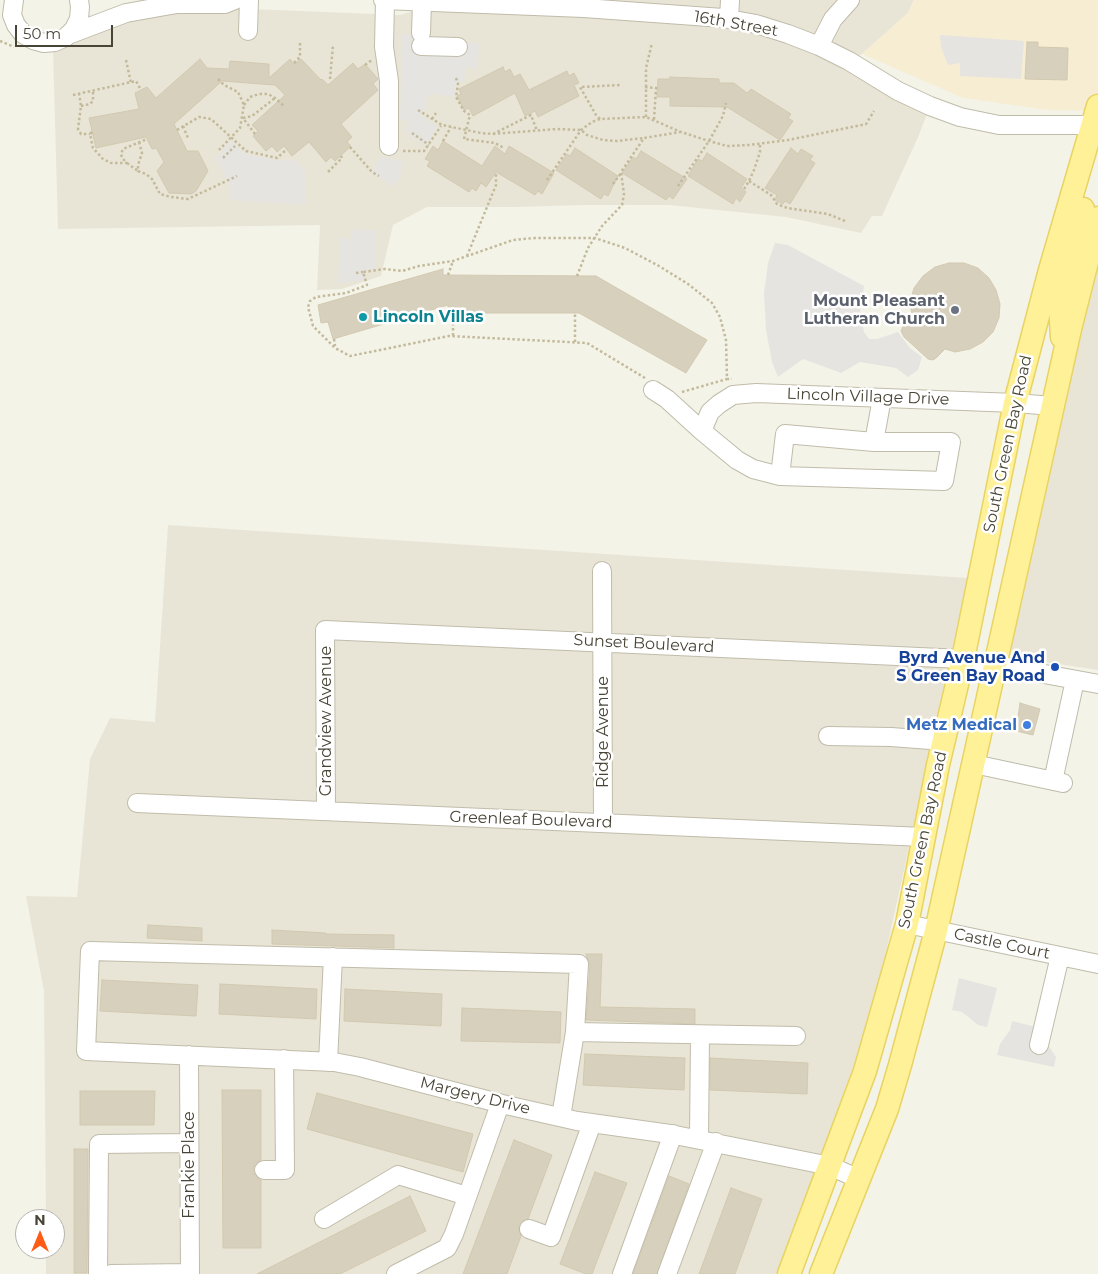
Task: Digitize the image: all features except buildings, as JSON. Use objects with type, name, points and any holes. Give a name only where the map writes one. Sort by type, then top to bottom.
[{"type":"main road","points":[[1064,358],[1060,304],[1096,156],[1096,118]]},
{"type":"main road","name":"South Green Bay Road","points":[[789,1274],[865,1071],[907,924],[1015,403],[1050,270],[1096,118]]},
{"type":"main road","name":"South Green Bay Road","points":[[822,1274],[887,1109],[936,930],[1053,406],[1098,218]]},
{"type":"street","points":[[14,0],[12,15],[16,25],[23,34]]},
{"type":"street","points":[[68,35],[74,29],[79,18],[79,0]]},
{"type":"street","points":[[0,29],[23,34],[33,40],[44,43],[55,42],[68,35],[126,13],[177,4],[225,4],[235,0]]},
{"type":"street","points":[[248,31],[249,0]]},
{"type":"street","points":[[384,0],[384,47],[389,81],[393,148]]},
{"type":"street","name":"16th Street","points":[[384,0],[584,4],[729,19],[756,24],[819,46],[849,61],[898,92],[960,117],[999,125],[1096,118]]},
{"type":"street","points":[[729,19],[730,0]]},
{"type":"street","points":[[819,46],[833,19],[846,1]]},
{"type":"street","points":[[422,2],[421,39],[458,47]]},
{"type":"street","points":[[650,385],[737,460],[753,470],[780,476],[944,481],[951,442],[874,442],[785,434],[780,476]]},
{"type":"street","name":"Lincoln Village Drive","points":[[702,431],[710,412],[719,404],[733,395],[756,393],[1053,406]]},
{"type":"street","points":[[874,442],[882,398]]},
{"type":"street","name":"Ridge Avenue","points":[[602,571],[603,822]]},
{"type":"street","name":"Sunset Boulevard","points":[[325,630],[963,658],[1098,684]]},
{"type":"street","name":"Grandview Avenue","points":[[325,630],[326,811]]},
{"type":"street","points":[[974,764],[1058,782],[1075,680]]},
{"type":"street","points":[[828,736],[891,737],[944,741]]},
{"type":"street","name":"Greenleaf Boulevard","points":[[137,803],[924,837]]},
{"type":"street","name":"Castle Court","points":[[907,924],[1098,964]]},
{"type":"street","name":"Margery Drive","points":[[333,957],[90,951],[86,1051],[284,1059],[328,1062],[360,1067],[561,1118],[673,1134],[830,1166],[859,1179]]},
{"type":"street","points":[[1039,1045],[1060,956]]},
{"type":"street","points":[[328,1062],[333,957],[579,964],[575,1032],[561,1118]]},
{"type":"street","points":[[575,1032],[796,1036]]},
{"type":"street","points":[[667,1274],[707,1141],[700,1035]]},
{"type":"street","name":"Frankie Place","points":[[189,1055],[190,1273]]},
{"type":"street","points":[[264,1170],[285,1170],[284,1059]]},
{"type":"street","points":[[396,1274],[447,1248],[454,1234],[500,1104]]},
{"type":"street","points":[[529,1230],[551,1237],[592,1123]]},
{"type":"street","points":[[622,1274],[673,1134]]},
{"type":"street","points":[[98,1274],[99,1144],[189,1143]]},
{"type":"street","points":[[324,1219],[398,1175],[467,1196]]},
{"type":"street","points":[[111,1274],[190,1273]]},
{"type":"path","points":[[294,63],[300,57],[300,42]]},
{"type":"path","points":[[646,117],[646,68],[652,43]]},
{"type":"path","points":[[330,79],[333,45]]},
{"type":"path","points":[[126,60],[131,83]]},
{"type":"path","points":[[365,65],[372,60]]},
{"type":"path","points":[[456,78],[458,84],[456,97],[464,112],[470,115],[464,139],[495,143],[504,148]]},
{"type":"path","points":[[218,79],[224,85],[238,92],[244,105]]},
{"type":"path","points":[[73,95],[136,81],[141,90]]},
{"type":"path","points":[[600,119],[580,87],[622,84]]},
{"type":"path","points":[[645,87],[656,88],[654,120]]},
{"type":"path","points":[[80,106],[90,104],[93,101],[93,91]]},
{"type":"path","points":[[79,94],[78,130],[81,134],[91,133],[93,148],[103,159],[111,163],[127,163]]},
{"type":"path","points":[[219,150],[240,128],[244,105],[250,97],[268,94],[284,106]]},
{"type":"path","points":[[242,118],[252,116],[275,98]]},
{"type":"path","points":[[678,186],[709,141],[723,116],[726,103]]},
{"type":"path","points":[[418,110],[442,125],[466,131],[492,134],[580,130],[600,119],[646,117],[681,132],[727,146],[760,144],[866,124],[874,111]]},
{"type":"path","points":[[432,119],[436,113]]},
{"type":"path","points":[[492,134],[531,114],[537,131]]},
{"type":"path","points":[[177,130],[198,117],[211,119],[246,151],[277,158],[286,150]]},
{"type":"path","points":[[242,118],[255,134]]},
{"type":"path","points":[[393,148],[424,151],[442,125]]},
{"type":"path","points":[[183,126],[188,138]]},
{"type":"path","points":[[443,141],[451,127]]},
{"type":"path","points":[[580,130],[587,135],[603,140],[620,141],[681,132]]},
{"type":"path","points":[[547,180],[580,130]]},
{"type":"path","points":[[412,133],[429,145]]},
{"type":"path","points":[[613,184],[644,138]]},
{"type":"path","points":[[147,139],[124,149],[121,154],[127,163],[152,179],[160,194],[188,199],[237,176]]},
{"type":"path","points":[[138,171],[142,153],[139,142]]},
{"type":"path","points":[[744,188],[749,181],[760,152],[760,144]]},
{"type":"path","points":[[223,158],[235,146]]},
{"type":"path","points":[[350,147],[372,172],[380,176]]},
{"type":"path","points":[[328,172],[342,158],[341,156]]},
{"type":"path","points":[[467,256],[496,185],[496,172]]},
{"type":"path","points":[[577,276],[582,261],[602,226],[624,201],[621,172]]},
{"type":"path","points":[[749,181],[771,196],[777,204],[787,208],[828,214],[844,221]]},
{"type":"path","points":[[193,193],[195,197]]},
{"type":"path","points":[[356,273],[385,269],[402,271],[419,266],[453,261],[513,240],[595,238],[625,248],[659,266],[688,284],[712,303],[720,317],[726,340],[726,379]]},
{"type":"path","points":[[448,275],[453,261]]},
{"type":"path","points":[[363,272],[367,285],[346,293],[316,297],[310,301],[308,308],[313,326],[335,348],[350,356],[453,336],[587,343],[650,385]]},
{"type":"path","points":[[453,313],[453,336]]},
{"type":"path","points":[[575,313],[575,342]]},
{"type":"path","points":[[334,339],[335,348]]},
{"type":"path","points":[[679,392],[726,379],[734,379]]},
{"type":"shaded area","points":[[440,0],[914,0],[908,13],[862,54],[849,61],[930,106],[919,135],[882,216],[872,216],[861,233],[786,217],[669,205],[427,207],[393,225],[381,276],[342,289],[317,290],[320,225],[58,229],[53,50],[86,34],[151,14],[227,8],[400,15],[440,3]]},
{"type":"shaded area","points":[[914,0],[1098,0],[1098,111],[1047,110],[963,98],[862,54],[908,13]]},
{"type":"shaded area","points":[[402,34],[429,35],[429,41],[479,43],[478,69],[466,68],[464,81],[456,84],[454,97],[432,94],[425,99],[425,109],[420,115],[438,127],[426,146],[404,131],[409,121],[400,120]]},
{"type":"shaded area","points":[[940,35],[1024,41],[1021,79],[960,76],[960,63],[948,65],[941,47]]},
{"type":"shaded area","points":[[231,140],[245,154],[277,160],[294,160],[306,171],[305,205],[230,200],[229,184],[215,157],[220,154]]},
{"type":"shaded area","points":[[380,156],[403,162],[401,174],[394,187],[372,173]]},
{"type":"shaded area","points":[[353,229],[376,230],[376,269],[365,270],[365,280],[338,283],[340,238],[351,239]]},
{"type":"shaded area","points":[[775,243],[788,245],[864,286],[860,312],[864,332],[869,339],[877,339],[898,332],[910,348],[922,357],[918,370],[908,377],[896,368],[860,362],[841,373],[803,359],[778,377],[772,362],[766,330],[764,293],[768,263]]},
{"type":"shaded area","points":[[1098,264],[1098,670],[1032,660],[1011,649],[1071,373]]},
{"type":"shaded area","points":[[168,525],[968,578],[884,961],[860,1048],[778,1274],[46,1274],[46,1259],[65,1259],[65,1209],[46,1209],[44,991],[26,896],[77,897],[90,759],[110,718],[155,722]]},
{"type":"shaded area","points":[[959,978],[997,988],[987,1027],[978,1025],[962,1012],[952,1010]]},
{"type":"shaded area","points":[[1012,1021],[1036,1027],[1056,1057],[1054,1067],[997,1055],[1000,1044],[1010,1030]]},
{"type":"place","name":"Mount Pleasant Lutheran Church","points":[[955,310]]},
{"type":"place","name":"Lincoln Villas","points":[[363,317]]},
{"type":"place","name":"Byrd Avenue And S Green Bay Road","points":[[1055,667]]},
{"type":"place","name":"Metz Medical","points":[[1027,725]]}]
